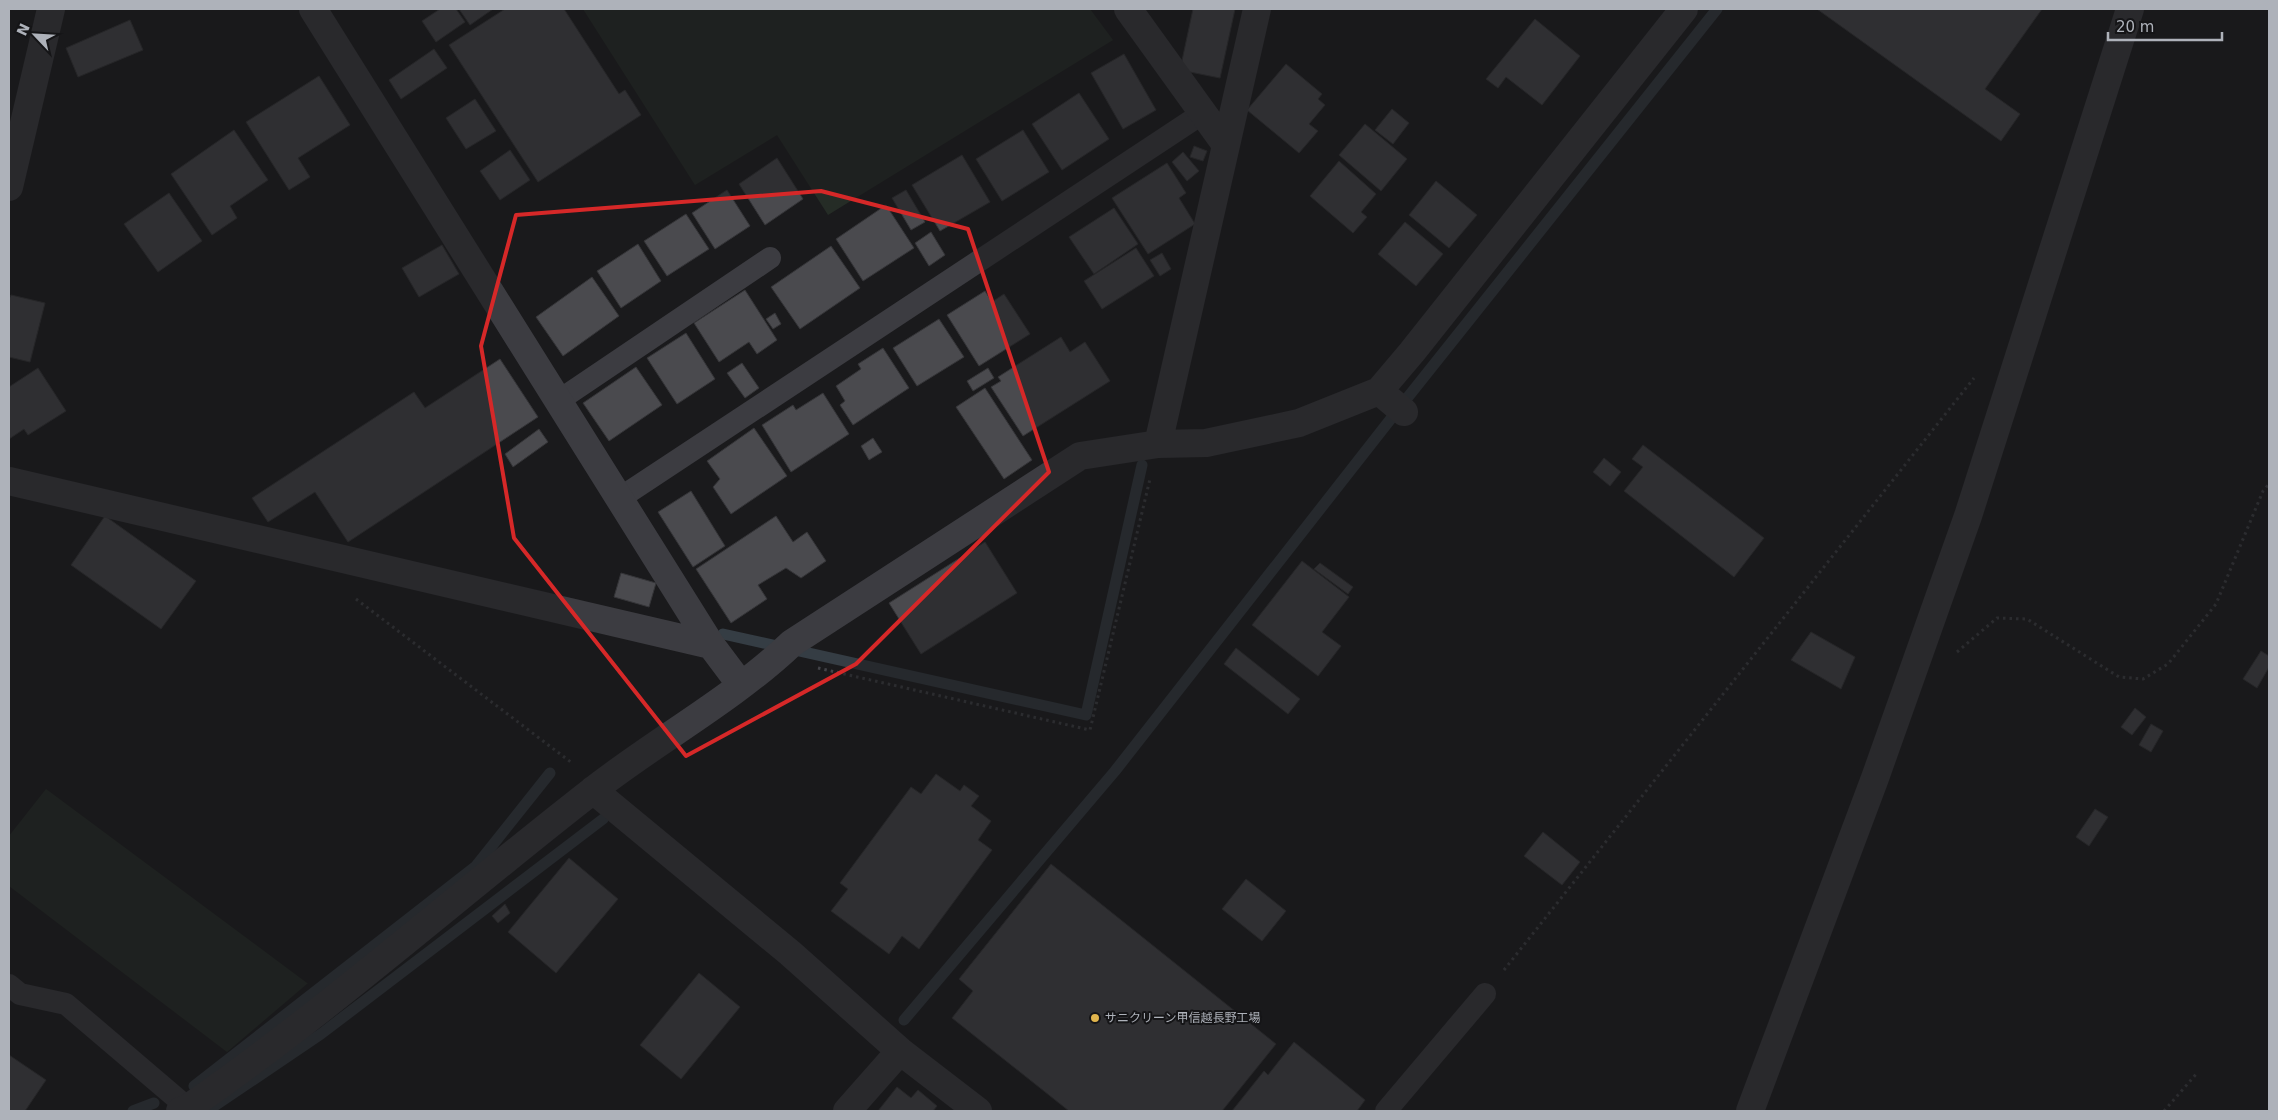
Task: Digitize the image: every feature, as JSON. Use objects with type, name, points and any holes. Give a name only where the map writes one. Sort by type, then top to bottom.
[{"type":"street","points":[[9,187],[50,9]]},
{"type":"street","points":[[313,9],[711,645],[741,685]]},
{"type":"street","points":[[1128,9],[1226,145]]},
{"type":"street","points":[[1158,444],[1257,9]]},
{"type":"street","points":[[184,1110],[256,1061],[597,788],[741,685],[784,651],[1080,456],[1158,444],[1206,443],[1299,424],[1379,391],[1684,9]]},
{"type":"street","points":[[1750,1111],[1871,788],[1968,516],[2130,9]]},
{"type":"street","points":[[1379,391],[1404,412]]},
{"type":"street","points":[[9,481],[711,645]]},
{"type":"street","points":[[597,788],[900,1051],[978,1111]]},
{"type":"street","points":[[847,1111],[900,1051]]},
{"type":"lane","points":[[620,498],[1203,113]]},
{"type":"lane","points":[[558,400],[770,258]]},
{"type":"lane","points":[[9,986],[20,994],[66,1004],[184,1110]]},
{"type":"lane","points":[[1386,1111],[1485,994]]},
{"type":"path","points":[[1485,994],[1979,372]]},
{"type":"path","points":[[784,651],[1090,730],[1158,444]]},
{"type":"path","points":[[1951,656],[1997,618],[2027,619],[2119,677],[2143,679],[2168,664],[2216,604],[2263,491],[2269,484]]},
{"type":"path","points":[[351,594],[597,788]]},
{"type":"path","points":[[2164,1111],[2198,1072]]},
{"type":"highlighted area","points":[[821,191],[968,229],[1049,472],[856,664],[686,756],[514,538],[481,346],[516,215]]},
{"type":"shaded area","points":[[583,9],[1090,9],[1113,40],[828,215],[777,135],[695,185]]},
{"type":"shaded area","points":[[46,789],[308,983],[227,1052],[9,886],[9,836]]},
{"type":"building","points":[[440,9],[456,9],[465,22],[436,42],[422,21]]},
{"type":"building","points":[[459,9],[493,9],[470,25]]},
{"type":"building","points":[[505,9],[564,9],[619,94],[625,90],[641,115],[538,182],[449,45]]},
{"type":"building","points":[[1193,9],[1235,9],[1220,78],[1180,70]]},
{"type":"building","points":[[1817,9],[2042,9],[1985,89],[2020,114],[2001,141]]},
{"type":"building","points":[[1535,19],[1580,56],[1542,105],[1506,77],[1498,88],[1486,79]]},
{"type":"building","points":[[130,20],[143,50],[78,77],[66,48]]},
{"type":"building","points":[[434,49],[447,68],[401,99],[389,80]]},
{"type":"building","points":[[1124,54],[1156,110],[1123,129],[1091,73]]},
{"type":"building","points":[[1286,64],[1322,94],[1318,99],[1325,105],[1309,124],[1318,131],[1299,153],[1247,110]]},
{"type":"building","points":[[319,76],[350,125],[298,158],[310,177],[289,190],[246,122]]},
{"type":"building","points":[[1079,93],[1109,139],[1062,170],[1032,124]]},
{"type":"building","points":[[475,99],[496,131],[466,149],[446,118]]},
{"type":"building","points":[[1392,109],[1409,123],[1393,144],[1375,130]]},
{"type":"building","points":[[1365,124],[1407,159],[1381,191],[1339,155]]},
{"type":"building","points":[[234,130],[268,180],[230,206],[237,218],[212,235],[171,174]]},
{"type":"building","points":[[1023,130],[1049,172],[1002,201],[976,159]]},
{"type":"building","points":[[1194,146],[1207,151],[1203,161],[1190,157]]},
{"type":"building","points":[[510,150],[530,180],[500,200],[480,171]]},
{"type":"building","points":[[1183,152],[1199,171],[1187,181],[1172,162]]},
{"type":"building","points":[[962,155],[990,202],[940,231],[912,185]]},
{"type":"building","points":[[777,158],[803,199],[765,225],[739,184]]},
{"type":"building","points":[[1339,161],[1376,194],[1361,212],[1367,217],[1353,233],[1310,196]]},
{"type":"building","points":[[1167,163],[1186,193],[1179,198],[1195,224],[1148,254],[1112,198]]},
{"type":"building","points":[[1436,181],[1477,215],[1449,248],[1409,215]]},
{"type":"building","points":[[727,190],[750,226],[715,249],[692,213]]},
{"type":"building","points":[[906,190],[925,222],[911,230],[892,198]]},
{"type":"building","points":[[169,193],[202,241],[158,272],[124,224]]},
{"type":"building","points":[[886,205],[914,248],[863,281],[836,239]]},
{"type":"building","points":[[1114,208],[1138,244],[1094,274],[1069,237]]},
{"type":"building","points":[[686,214],[709,249],[667,276],[644,241]]},
{"type":"building","points":[[1405,222],[1443,254],[1416,286],[1378,254]]},
{"type":"building","points":[[931,232],[945,255],[929,266],[915,243]]},
{"type":"building","points":[[638,244],[661,281],[621,308],[597,271]]},
{"type":"building","points":[[442,245],[459,274],[419,297],[402,268]]},
{"type":"building","points":[[831,246],[860,288],[800,329],[771,287]]},
{"type":"building","points":[[1136,248],[1154,276],[1102,309],[1084,281]]},
{"type":"building","points":[[1162,253],[1171,269],[1160,276],[1150,260]]},
{"type":"building","points":[[592,277],[619,316],[563,356],[536,317]]},
{"type":"building","points":[[745,290],[777,340],[757,354],[749,342],[719,362],[694,323]]},
{"type":"building","points":[[985,291],[992,302],[1004,294],[1030,334],[979,366],[947,315]]},
{"type":"building","points":[[11,295],[45,303],[30,362],[9,357],[9,299]]},
{"type":"building","points":[[775,313],[781,324],[773,329],[766,319]]},
{"type":"building","points":[[939,319],[964,357],[917,386],[893,348]]},
{"type":"building","points":[[686,333],[715,379],[677,404],[647,358]]},
{"type":"building","points":[[1061,337],[1070,352],[1085,342],[1110,381],[1023,436],[991,387],[1001,381],[998,377]]},
{"type":"building","points":[[883,348],[909,388],[853,425],[840,405],[845,401],[836,386],[861,369],[858,364]]},
{"type":"building","points":[[500,359],[538,417],[348,542],[315,492],[268,522],[252,498],[414,392],[425,408]]},
{"type":"building","points":[[742,363],[759,388],[745,398],[727,373]]},
{"type":"building","points":[[636,367],[662,405],[609,441],[583,403]]},
{"type":"building","points":[[38,368],[66,411],[28,435],[24,429],[9,439],[9,387]]},
{"type":"building","points":[[988,368],[994,378],[973,391],[967,381]]},
{"type":"building","points":[[985,388],[1032,460],[1004,479],[956,407]]},
{"type":"building","points":[[823,393],[849,434],[791,472],[762,425],[793,405],[796,410]]},
{"type":"building","points":[[754,428],[787,476],[731,514],[713,487],[720,479],[707,461]]},
{"type":"building","points":[[539,429],[548,442],[513,467],[505,454]]},
{"type":"building","points":[[873,438],[882,452],[869,460],[861,446]]},
{"type":"building","points":[[1643,445],[1764,538],[1734,577],[1624,491],[1643,467],[1632,459]]},
{"type":"building","points":[[1604,458],[1621,472],[1610,486],[1593,472]]},
{"type":"building","points":[[691,491],[725,546],[693,567],[658,512]]},
{"type":"building","points":[[105,516],[196,581],[161,629],[71,565]]},
{"type":"building","points":[[776,516],[793,542],[807,532],[826,561],[801,578],[786,568],[758,585],[767,599],[731,623],[696,569]]},
{"type":"building","points":[[985,542],[1017,593],[921,654],[889,603]]},
{"type":"building","points":[[1302,561],[1349,597],[1322,632],[1341,646],[1318,676],[1252,625]]},
{"type":"building","points":[[1320,563],[1353,587],[1348,594],[1314,569]]},
{"type":"building","points":[[621,573],[656,583],[649,607],[614,597]]},
{"type":"building","points":[[1811,632],[1855,657],[1841,689],[1791,660]]},
{"type":"building","points":[[1236,648],[1300,699],[1288,714],[1224,664]]},
{"type":"building","points":[[2261,651],[2269,656],[2269,667],[2257,688],[2243,679]]},
{"type":"building","points":[[2135,708],[2146,717],[2132,735],[2121,727]]},
{"type":"building","points":[[2151,724],[2163,731],[2151,752],[2139,745]]},
{"type":"building","points":[[936,774],[960,791],[964,785],[979,796],[971,806],[991,821],[978,840],[992,850],[919,949],[902,936],[889,954],[831,911],[848,889],[840,883],[911,787],[921,794]]},
{"type":"building","points":[[2095,809],[2108,817],[2089,846],[2076,837]]},
{"type":"building","points":[[1543,832],[1580,862],[1562,885],[1524,856]]},
{"type":"building","points":[[569,858],[618,899],[556,973],[508,932]]},
{"type":"building","points":[[1051,864],[1276,1044],[1222,1111],[1069,1111],[952,1018],[973,991],[959,979]]},
{"type":"building","points":[[1246,879],[1286,911],[1262,941],[1222,909]]},
{"type":"building","points":[[505,904],[510,913],[498,923],[492,916]]},
{"type":"building","points":[[699,973],[740,1007],[681,1079],[640,1045]]},
{"type":"building","points":[[1294,1042],[1365,1100],[1357,1111],[1232,1111],[1264,1071],[1268,1075]]},
{"type":"building","points":[[9,1055],[46,1080],[25,1111],[9,1111]]},
{"type":"building","points":[[897,1087],[911,1098],[918,1090],[937,1106],[933,1111],[878,1111]]},
{"type":"waterway","points":[[904,1020],[1115,771],[1404,402],[1717,9]]},
{"type":"waterway","points":[[723,634],[1086,715],[1142,465]]},
{"type":"waterway","points":[[194,1086],[476,866],[550,773]]},
{"type":"waterway","points":[[207,1111],[321,1034],[603,819]]},
{"type":"waterway","points":[[133,1111],[154,1103]]},
{"type":"place","name":"サニクリーン甲信越長野工場","points":[[1095,1018]]}]
